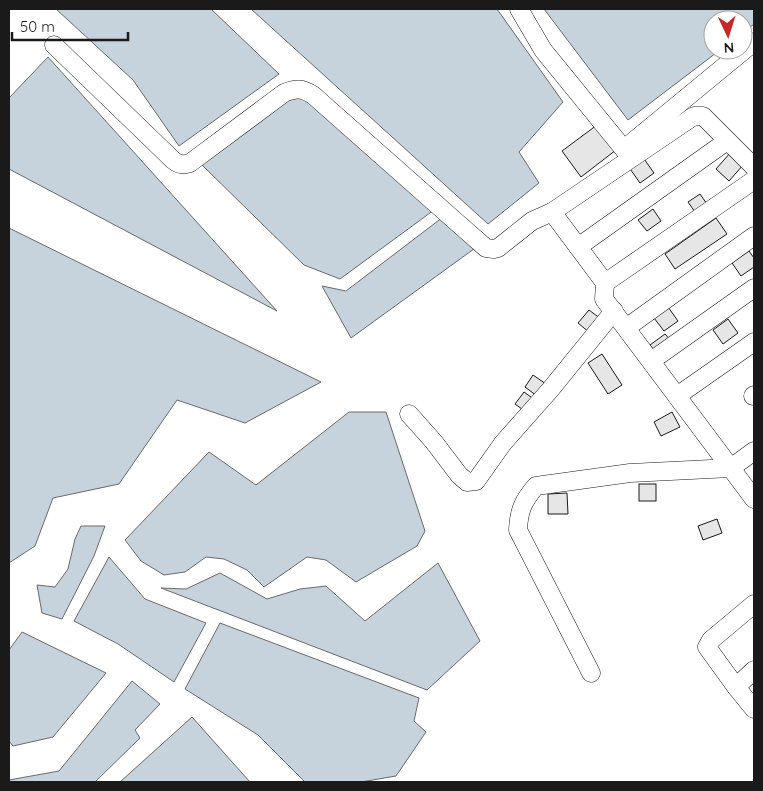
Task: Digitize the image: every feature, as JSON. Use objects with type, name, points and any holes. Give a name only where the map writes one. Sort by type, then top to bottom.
[{"type":"street","points":[[518,9],[543,50],[628,154]]},
{"type":"street","points":[[54,45],[178,164],[190,163],[284,93],[294,89],[304,89],[486,248],[498,248],[532,221],[552,212],[628,154],[754,42]]},
{"type":"street","points":[[628,154],[699,115],[754,168]]},
{"type":"street","points":[[578,247],[727,141]]},
{"type":"street","points":[[606,283],[754,180]]},
{"type":"street","points":[[552,212],[606,283],[604,299],[754,499]]},
{"type":"street","points":[[626,328],[754,236]]},
{"type":"street","points":[[651,361],[754,288]]},
{"type":"street","points":[[409,414],[434,442],[459,475],[467,482],[476,481],[504,443],[614,311]]},
{"type":"street","points":[[677,396],[754,342]]},
{"type":"street","points":[[592,673],[518,530],[518,516],[524,500],[536,486],[630,473],[731,468],[754,452]]},
{"type":"street","points":[[754,604],[711,640],[707,647],[754,709]]},
{"type":"street","points":[[736,687],[754,670]]},
{"type":"shaded area","points":[[56,9],[211,9],[279,74],[179,146],[133,80]]},
{"type":"shaded area","points":[[251,9],[497,9],[563,102],[519,152],[539,183],[488,224]]},
{"type":"shaded area","points":[[544,9],[754,9],[753,25],[753,10],[703,10],[703,60],[707,60],[628,120]]},
{"type":"shaded area","points":[[48,57],[277,311],[9,169],[9,98]]},
{"type":"shaded area","points":[[300,87],[434,210],[340,279],[304,265],[201,164]]},
{"type":"shaded area","points":[[447,214],[478,246],[351,338],[322,286],[346,291]]},
{"type":"shaded area","points":[[9,228],[321,382],[245,423],[177,400],[119,484],[53,498],[35,546],[9,563]]},
{"type":"shaded area","points":[[349,412],[386,412],[425,531],[417,546],[356,582],[326,560],[307,557],[264,587],[247,570],[224,559],[206,557],[185,572],[164,575],[141,561],[125,540],[209,452],[256,485]]},
{"type":"shaded area","points":[[81,526],[105,526],[94,556],[62,619],[42,613],[37,585],[55,587],[68,569],[75,539]]},
{"type":"shaded area","points":[[109,557],[145,599],[206,623],[174,682],[118,644],[74,621]]},
{"type":"shaded area","points":[[438,563],[480,641],[427,690],[161,588],[186,589],[220,573],[267,599],[300,589],[326,586],[365,621]]},
{"type":"shaded area","points":[[220,623],[419,698],[414,721],[426,732],[396,776],[361,782],[305,782],[258,735],[185,689]]},
{"type":"shaded area","points":[[22,632],[106,673],[53,737],[13,746],[9,741],[9,650]]},
{"type":"shaded area","points":[[132,681],[160,704],[135,730],[140,738],[95,782],[9,782],[9,780],[59,771]]},
{"type":"shaded area","points":[[192,717],[250,782],[120,782]]},
{"type":"building","points":[[597,125],[616,150],[581,177],[562,151]]},
{"type":"building","points":[[731,152],[744,164],[729,181],[716,169]]},
{"type":"building","points":[[642,156],[654,173],[640,183],[628,166]]},
{"type":"building","points":[[700,194],[707,204],[695,212],[688,202]]},
{"type":"building","points":[[653,209],[661,221],[647,231],[638,220]]},
{"type":"building","points":[[716,218],[727,234],[675,269],[665,254]]},
{"type":"building","points":[[749,251],[754,258],[754,267],[741,276],[732,263]]},
{"type":"building","points":[[668,307],[678,321],[664,331],[654,318]]},
{"type":"building","points":[[589,310],[601,319],[590,333],[578,323]]},
{"type":"building","points":[[728,319],[738,333],[723,344],[713,330]]},
{"type":"building","points":[[665,334],[672,342],[657,354],[650,345]]},
{"type":"building","points":[[602,354],[622,385],[608,394],[588,363]]},
{"type":"building","points":[[533,375],[546,384],[537,396],[525,387]]},
{"type":"building","points":[[524,392],[535,400],[526,412],[515,404]]},
{"type":"building","points":[[672,412],[680,427],[661,436],[654,422]]},
{"type":"building","points":[[639,484],[656,484],[656,501],[639,501]]},
{"type":"building","points":[[567,493],[568,514],[548,514],[548,494]]},
{"type":"building","points":[[717,519],[722,533],[703,540],[698,526]]}]
